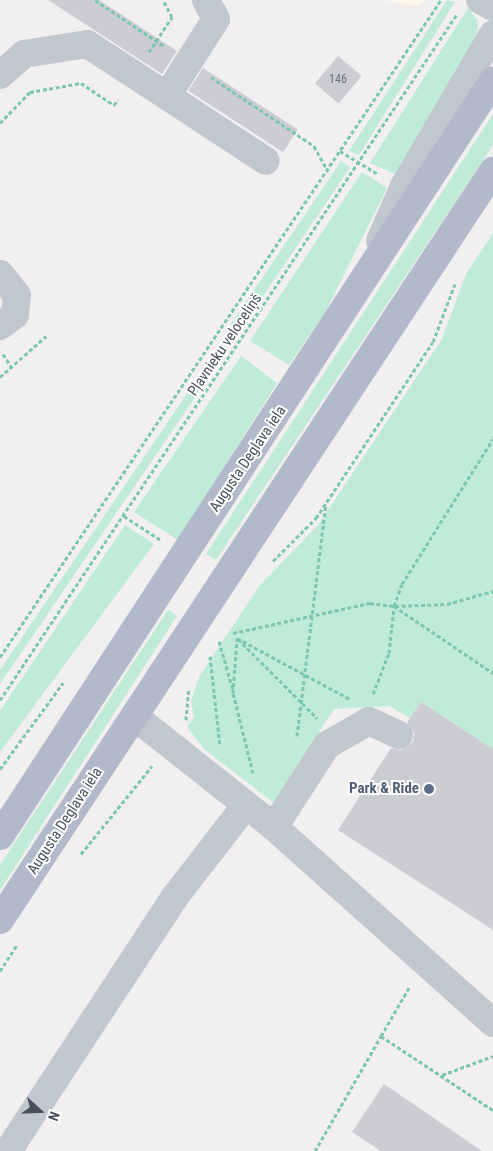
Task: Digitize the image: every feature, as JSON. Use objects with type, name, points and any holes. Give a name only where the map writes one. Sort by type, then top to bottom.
[{"type":"main road","name":"Augusta Deglava iela","points":[[0,836],[356,297],[493,82]]},
{"type":"main road","name":"Augusta Deglava iela","points":[[0,920],[493,171]]},
{"type":"street","points":[[167,96],[216,19],[206,0]]},
{"type":"street","points":[[471,4],[493,7]]},
{"type":"street","points":[[356,297],[404,186],[493,34]]},
{"type":"street","points":[[0,75],[24,54],[87,44],[266,161]]},
{"type":"street","points":[[0,274],[17,295],[15,315],[0,326]]},
{"type":"street","points":[[134,716],[241,793],[274,827],[425,960],[493,1023]]},
{"type":"street","points":[[274,827],[327,745],[369,721],[399,735]]},
{"type":"street","points":[[8,1151],[241,793]]},
{"type":"path","points":[[96,0],[314,146],[328,171]]},
{"type":"path","points":[[0,657],[441,0]]},
{"type":"path","name":"Pļavnieku veloceliņš","points":[[0,700],[359,164],[471,4]]},
{"type":"path","points":[[340,151],[359,164],[404,186]]},
{"type":"path","points":[[267,567],[327,501],[433,342],[458,278]]},
{"type":"path","points":[[0,377],[46,336]]},
{"type":"path","points":[[0,350],[12,368]]},
{"type":"path","points":[[369,721],[369,706],[389,653],[394,606],[423,546],[493,439]]},
{"type":"path","points":[[297,739],[299,700],[327,501]]},
{"type":"path","points":[[124,516],[168,545]]},
{"type":"path","points":[[233,633],[310,619],[370,603],[394,606],[447,604],[493,591]]},
{"type":"path","points":[[394,606],[493,673]]},
{"type":"path","points":[[230,629],[338,739]]},
{"type":"path","points":[[203,660],[218,635],[234,693]]},
{"type":"path","points":[[237,638],[347,697],[369,721]]},
{"type":"path","points":[[237,638],[234,693],[241,793]]},
{"type":"path","points":[[211,647],[241,793]]},
{"type":"path","points":[[76,860],[188,718],[185,705],[190,683]]},
{"type":"path","points":[[0,971],[20,938]]},
{"type":"path","points":[[315,1151],[425,960]]},
{"type":"path","points":[[381,1036],[493,1110]]},
{"type":"path","points":[[441,1075],[493,1056]]},
{"type":"shaded area","points":[[384,0],[427,0],[416,6]]},
{"type":"green space","points":[[447,0],[455,2],[359,155],[349,151]]},
{"type":"green space","points":[[468,8],[478,21],[477,37],[397,175],[370,163]]},
{"type":"green space","points":[[493,114],[493,145],[216,560],[206,554]]},
{"type":"green space","points":[[341,161],[350,167],[238,333],[229,327]]},
{"type":"green space","points":[[362,172],[387,188],[326,311],[289,365],[250,341]]},
{"type":"green space","points":[[493,233],[493,749],[421,702],[410,718],[389,706],[334,709],[274,803],[204,749],[187,727],[194,717],[191,701],[199,677],[260,585],[318,525],[442,339],[466,274]]},
{"type":"green space","points":[[221,343],[228,349],[0,684],[0,670]]},
{"type":"green space","points":[[241,356],[277,383],[178,540],[134,512]]},
{"type":"green space","points":[[125,525],[154,544],[0,752],[0,711]]},
{"type":"green space","points":[[168,610],[177,616],[0,890],[0,865]]},
{"type":"building","points":[[48,0],[99,0],[177,51],[162,74]]},
{"type":"building","points":[[338,56],[362,76],[339,104],[315,84]]},
{"type":"building","points":[[203,68],[298,130],[283,152],[188,91]]},
{"type":"building","name":"Park & Ride","points":[[421,702],[493,749],[493,930],[338,830],[391,748],[401,750],[413,742],[414,733],[407,722]]},
{"type":"building","points":[[384,1084],[482,1151],[381,1151],[352,1132]]},
{"type":"place","name":"Park & Ride","points":[[429,789]]}]
